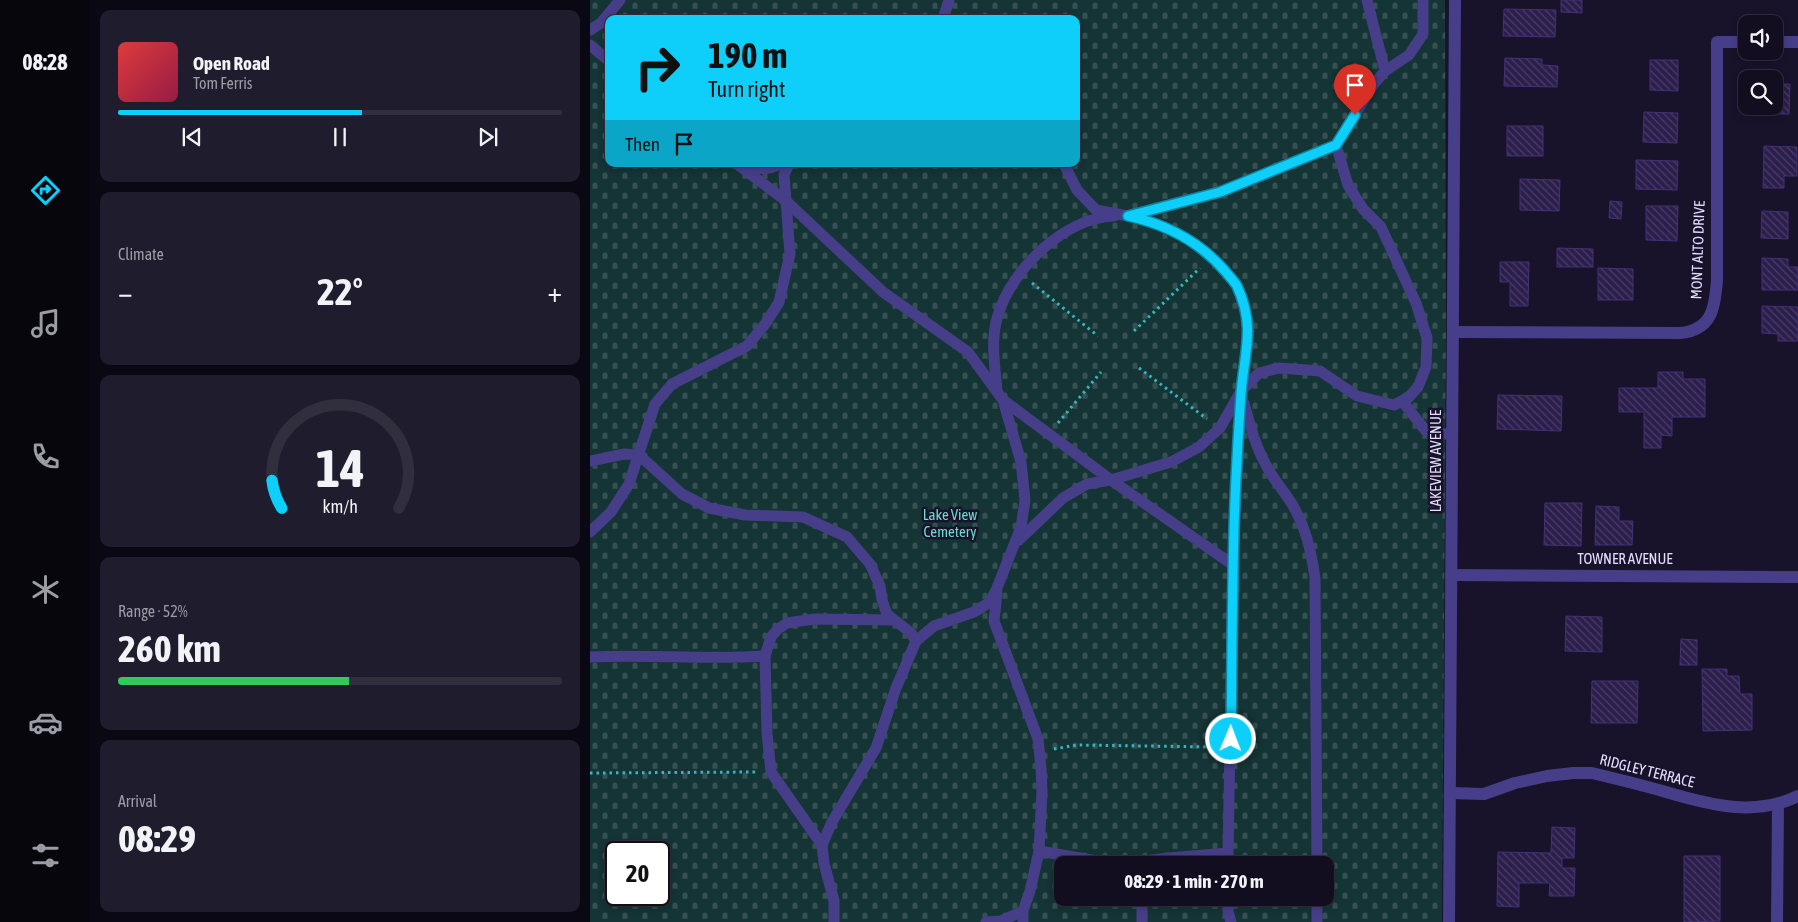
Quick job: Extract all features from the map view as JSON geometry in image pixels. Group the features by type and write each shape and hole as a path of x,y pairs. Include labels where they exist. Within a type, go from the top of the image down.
{"street":[{"name":"LAKEVIEW AVENUE","path":"1449,922 1455,0"},
{"name":"MONT ALTO DRIVE","path":"1453,332 1680,333 1698,330 1703,325 1711,312 1716,287 1718,42 1738,42"},
{"path":"1783,42 1798,42"},
{"name":"TOWNER AVENUE","path":"1451,575 1798,577"},
{"name":"RIDGLEY TERRACE","path":"1450,794 1484,794 1515,783 1547,776 1592,773 1719,806 1755,808 1778,804 1798,796"},
{"path":"1777,922 1778,804"}],"lane":[{"path":"607,15 620,0"},
{"path":"945,15 949,0"},
{"path":"1367,0 1385,71"},
{"path":"822,845 832,822 876,748 896,688 916,641 934,626 974,612 990,602 1016,543 1021,527 1025,500 1021,462 1000,396 994,352 998,315 1010,289 1025,266 1054,240 1070,229 1100,218 1128,216 1220,192 1336,145 1374,85 1385,71 1409,55 1423,34 1423,0"},
{"path":"590,30 605,17"},
{"path":"590,45 605,58"},
{"path":"1016,543 1063,498 1087,484 1111,480 1171,462 1199,446 1220,428 1241,391 1260,373 1279,368 1320,371 1357,396 1394,405 1408,398 1418,387 1426,367 1427,338 1416,303 1381,227 1363,209 1348,185 1336,145"},
{"path":"741,167 785,200 883,292 968,352 1000,396 1111,480 1233,565"},
{"path":"752,167 766,169 775,167"},
{"path":"590,532 611,512 629,484 655,404 672,384 747,346 766,323 779,302 790,254 784,175 787,167"},
{"path":"1066,167 1077,190 1096,210 1144,219 1188,239 1211,257 1236,284 1245,309 1248,331 1241,391 1233,565 1228,853 1193,856"},
{"path":"1241,391 1254,440 1267,467 1303,525 1311,548 1315,578 1317,856"},
{"path":"1402,401 1426,431 1452,435"},
{"path":"590,460 624,454 639,454 682,494 709,508 745,515 803,517 847,537 870,564 880,586 887,614 911,633 916,641"},
{"path":"986,922 1023,917 1039,852 1042,791 1038,739 994,621 997,588"},
{"path":"834,922 834,900 824,863 822,845 771,772 767,734 765,656 767,645 778,629 787,623 814,619 894,620"},
{"path":"590,657 625,655 765,656"},
{"path":"1039,852 1066,856"},
{"path":"1141,906 1142,922"},
{"path":"1228,906 1231,922"},
{"path":"1317,906 1317,922"}],"path":[{"path":"1134,331 1211,257"},
{"path":"1020,274 1098,336"},
{"path":"1139,368 1220,428"},
{"path":"1049,433 1101,372"},
{"path":"1040,755 1059,747 1077,745 1214,746 1230,757"},
{"path":"590,774 771,772"}],"green space":[{"name":"Lake View Cemetery","path":"590,0 1445,0 1446,334 1442,922 590,922"}],"building":[{"path":"1561,0 1582,0 1582,13 1561,12"},
{"path":"1504,9 1556,10 1555,37 1503,36"},
{"path":"1505,58 1542,59 1542,65 1558,66 1557,87 1504,86"},
{"path":"1650,60 1678,60 1678,91 1650,90"},
{"path":"1783,84 1790,84 1789,114 1783,114"},
{"path":"1644,112 1678,113 1677,143 1643,142"},
{"path":"1507,126 1543,126 1543,156 1507,156"},
{"path":"1764,146 1797,147 1797,176 1784,176 1784,188 1763,188"},
{"path":"1636,160 1678,161 1677,190 1636,189"},
{"path":"1520,179 1560,180 1559,211 1520,210"},
{"path":"1610,201 1622,202 1621,219 1609,218"},
{"path":"1646,206 1678,206 1677,241 1646,240"},
{"path":"1762,211 1788,212 1788,239 1761,238"},
{"path":"1557,248 1593,249 1593,267 1557,267"},
{"path":"1762,258 1788,259 1788,267 1798,267 1798,290 1762,290"},
{"path":"1500,262 1529,262 1528,306 1510,306 1510,282 1500,282"},
{"path":"1598,268 1633,269 1633,300 1598,300"},
{"path":"1762,306 1798,307 1798,341 1778,341 1778,334 1762,333"},
{"path":"1658,372 1683,372 1683,379 1705,379 1705,417 1672,417 1672,436 1661,435 1661,448 1644,448 1644,412 1619,412 1619,388 1658,388"},
{"path":"1498,395 1562,396 1561,431 1497,429"},
{"path":"1545,503 1582,503 1581,546 1544,545"},
{"path":"1596,506 1619,507 1619,521 1633,521 1632,545 1595,545"},
{"path":"1566,616 1602,617 1602,652 1565,651"},
{"path":"1681,639 1697,640 1697,665 1680,665"},
{"path":"1702,669 1727,669 1727,676 1739,676 1740,694 1752,694 1752,730 1703,731"},
{"path":"1592,681 1638,681 1637,723 1591,723"},
{"path":"1552,827 1575,828 1574,858 1562,858 1562,868 1575,868 1574,896 1549,896 1550,883 1519,883 1519,907 1497,906 1498,852 1551,853"},
{"path":"1684,856 1720,856 1720,921 1684,922"}],"route":[{"path":"1231,739 1234,530 1241,391 1248,331 1245,309 1236,284 1220,265 1206,253 1188,239 1167,228 1144,219 1128,216 1220,192 1336,145 1355,115"}]}
